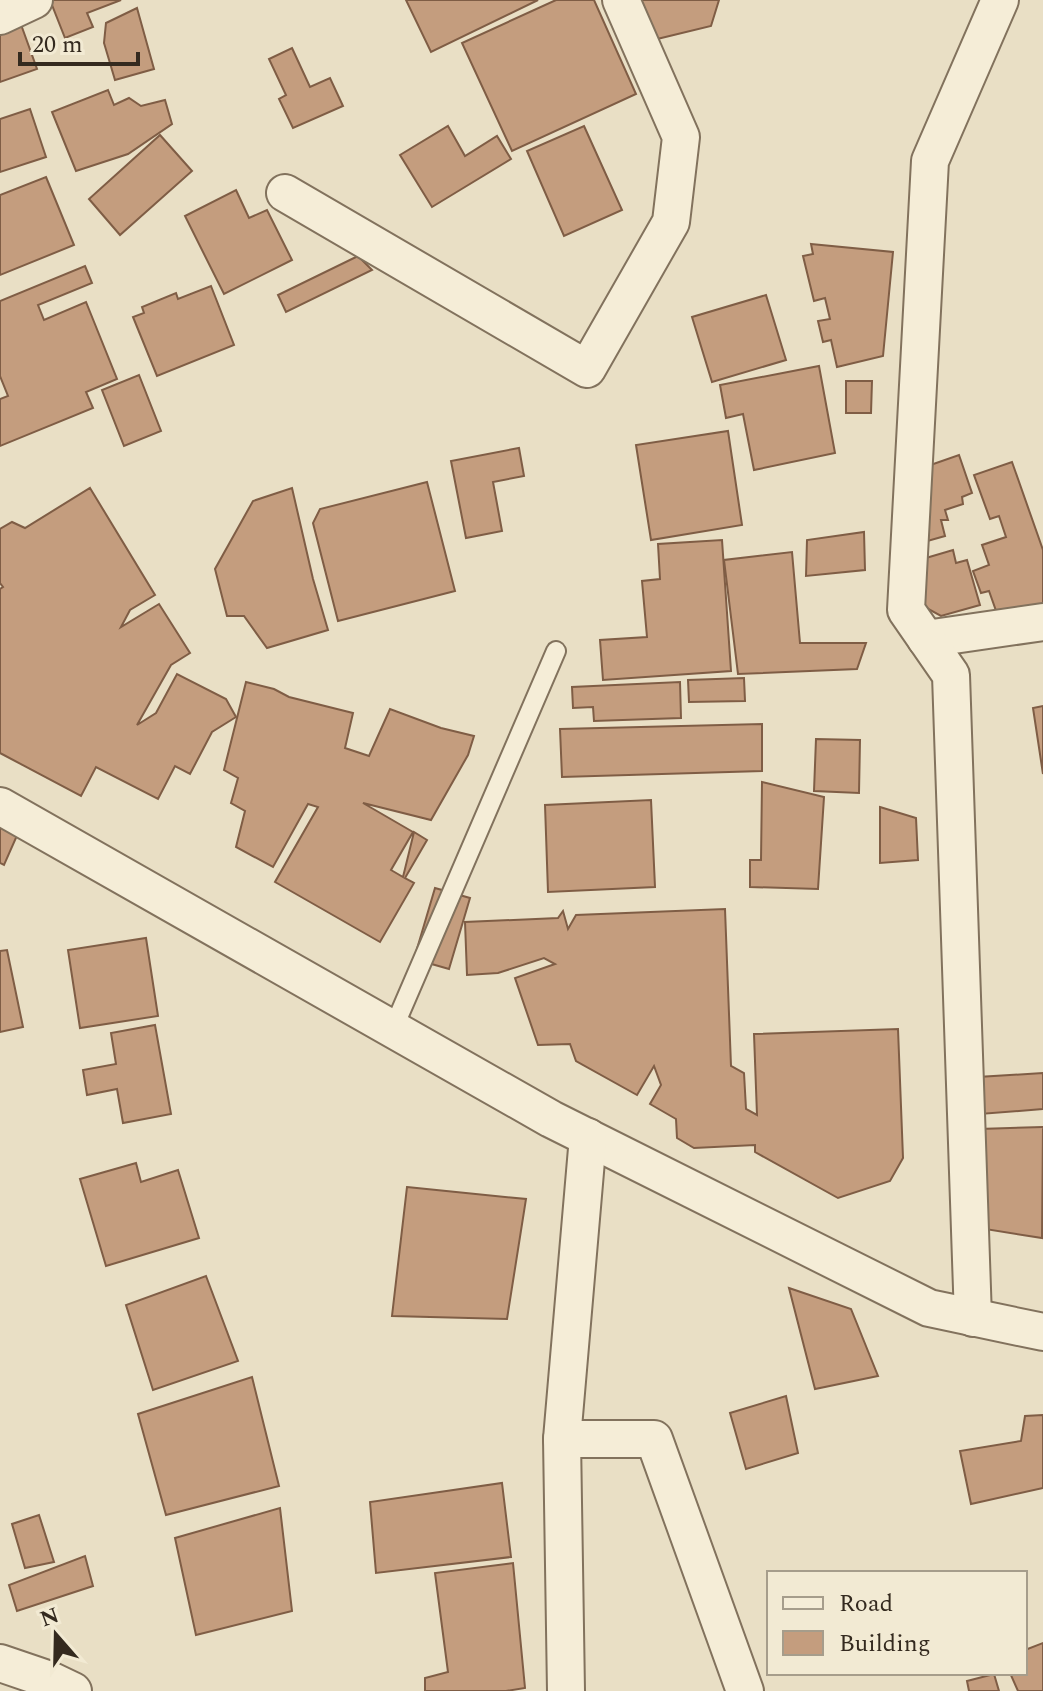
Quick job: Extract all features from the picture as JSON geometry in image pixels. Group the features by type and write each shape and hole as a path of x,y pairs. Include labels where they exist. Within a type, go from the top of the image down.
{"street":[{"path":"0,16 34,0"},
{"path":"285,193 587,369 671,222 681,137 621,0"},
{"path":"973,1318 951,675 906,610 930,161 1000,0"},
{"path":"926,639 1043,622"},
{"path":"0,806 551,1119 929,1308 1043,1332"},
{"path":"566,1691 562,1439 588,1137"},
{"path":"562,1439 654,1439 745,1691"},
{"path":"0,1663 73,1691"}],"lane":[{"path":"393,1029 556,651"}],"building":[{"path":"0,0 19,19 37,69 0,82"},
{"path":"50,0 121,0 87,13 93,27 65,38"},
{"path":"406,0 538,0 431,52"},
{"path":"556,0 594,0 636,94 512,151 462,43"},
{"path":"640,0 719,0 711,26 653,40"},
{"path":"137,8 154,69 115,80 104,43 106,23"},
{"path":"292,48 310,87 330,78 343,106 293,128 279,99 286,95 269,59"},
{"path":"108,90 114,105 129,98 141,106 165,100 172,124 128,154 76,171 52,112"},
{"path":"30,109 46,157 0,172 0,119"},
{"path":"448,126 465,156 497,136 511,159 432,207 400,155"},
{"path":"584,126 622,210 564,236 527,151"},
{"path":"160,135 192,171 120,235 89,199"},
{"path":"46,177 74,245 0,275 0,195"},
{"path":"236,190 249,218 267,210 292,260 224,294 185,216"},
{"path":"811,244 893,252 883,356 837,367 831,340 823,342 818,321 830,319 825,298 814,301 803,256 813,254"},
{"path":"358,256 372,270 286,312 278,295"},
{"path":"85,266 92,283 38,305 44,320 86,302 117,379 86,392 93,408 0,446 0,399 8,396 0,376 0,301"},
{"path":"211,286 234,345 157,376 133,317 144,313 142,307 176,293 178,299"},
{"path":"766,295 786,360 712,382 692,317"},
{"path":"819,366 835,453 754,470 743,414 726,418 720,385"},
{"path":"139,375 161,431 124,446 102,390"},
{"path":"846,381 872,381 871,413 846,413"},
{"path":"728,431 742,525 651,540 636,445"},
{"path":"519,448 524,476 493,482 502,531 466,538 451,461"},
{"path":"959,455 972,493 962,497 963,504 945,510 948,520 941,520 945,536 917,544 919,469"},
{"path":"1012,462 1043,550 1043,607 1000,622 989,591 981,593 973,571 989,565 982,545 1006,537 999,516 990,519 974,475"},
{"path":"427,482 455,591 338,621 313,523 320,509"},
{"path":"90,488 155,595 130,610 121,627 159,604 190,653 171,665 137,725 156,713 177,674 226,699 236,717 212,732 190,774 175,766 158,799 96,767 81,796 0,753 0,589 3,587 0,583 0,529 12,522 25,528"},
{"path":"292,488 328,630 267,648 244,616 227,616 215,569 253,501"},
{"path":"864,532 865,570 806,576 807,540"},
{"path":"722,540 731,671 603,680 600,640 647,637 642,581 660,579 658,544"},
{"path":"953,550 956,563 967,560 980,605 941,616 921,605 909,563"},
{"path":"792,552 800,643 866,643 857,669 738,674 724,560"},
{"path":"744,678 745,701 689,702 688,680"},
{"path":"246,682 274,689 289,697 353,713 345,748 369,756 390,709 441,728 474,736 468,755 431,820 363,803 413,832 391,870 403,877 414,832 427,840 405,878 414,883 380,942 275,882 318,807 308,804 273,867 236,847 245,811 231,803 238,778 224,770"},
{"path":"680,682 681,718 594,721 593,707 573,708 572,687"},
{"path":"1043,706 1043,774 1033,708"},
{"path":"762,724 762,771 562,777 560,729"},
{"path":"816,739 860,740 859,793 814,791"},
{"path":"762,782 824,797 818,889 750,887 750,860 761,860"},
{"path":"651,800 655,887 548,892 545,805"},
{"path":"880,807 916,818 918,860 880,863"},
{"path":"0,822 19,831 4,865 0,863"},
{"path":"435,888 470,898 449,969 414,959"},
{"path":"725,909 731,1066 744,1073 746,1109 757,1115 754,1034 898,1029 903,1158 890,1181 838,1198 755,1152 755,1145 694,1148 677,1138 676,1119 650,1104 661,1085 654,1066 637,1095 576,1061 570,1044 538,1045 515,978 555,964 544,958 498,973 467,975 465,922 558,918 563,911 568,929 576,915"},
{"path":"146,938 158,1016 80,1028 68,950"},
{"path":"7,950 23,1027 0,1032 0,951"},
{"path":"155,1025 171,1114 123,1123 117,1089 87,1095 83,1070 116,1064 111,1033"},
{"path":"1043,1073 1043,1109 980,1114 978,1077"},
{"path":"1043,1127 1042,1238 985,1229 979,1129"},
{"path":"136,1163 141,1182 178,1170 199,1238 106,1266 80,1179"},
{"path":"407,1187 526,1199 507,1319 392,1316"},
{"path":"206,1276 238,1361 153,1390 126,1305"},
{"path":"789,1288 851,1309 878,1376 815,1389"},
{"path":"252,1377 279,1486 166,1515 138,1414"},
{"path":"786,1396 798,1453 746,1469 730,1413"},
{"path":"1043,1415 1043,1488 971,1504 960,1451 1021,1441 1025,1416"},
{"path":"502,1483 511,1557 376,1573 370,1502"},
{"path":"280,1508 292,1611 196,1635 175,1538"},
{"path":"39,1515 54,1562 25,1568 12,1524"},
{"path":"85,1556 93,1586 17,1611 9,1585"},
{"path":"513,1563 525,1688 506,1691 425,1691 425,1678 448,1672 435,1573"},
{"path":"1043,1643 1043,1691 1018,1691 1011,1675 1027,1675 1027,1649"},
{"path":"994,1675 999,1691 969,1691 967,1681"}]}
